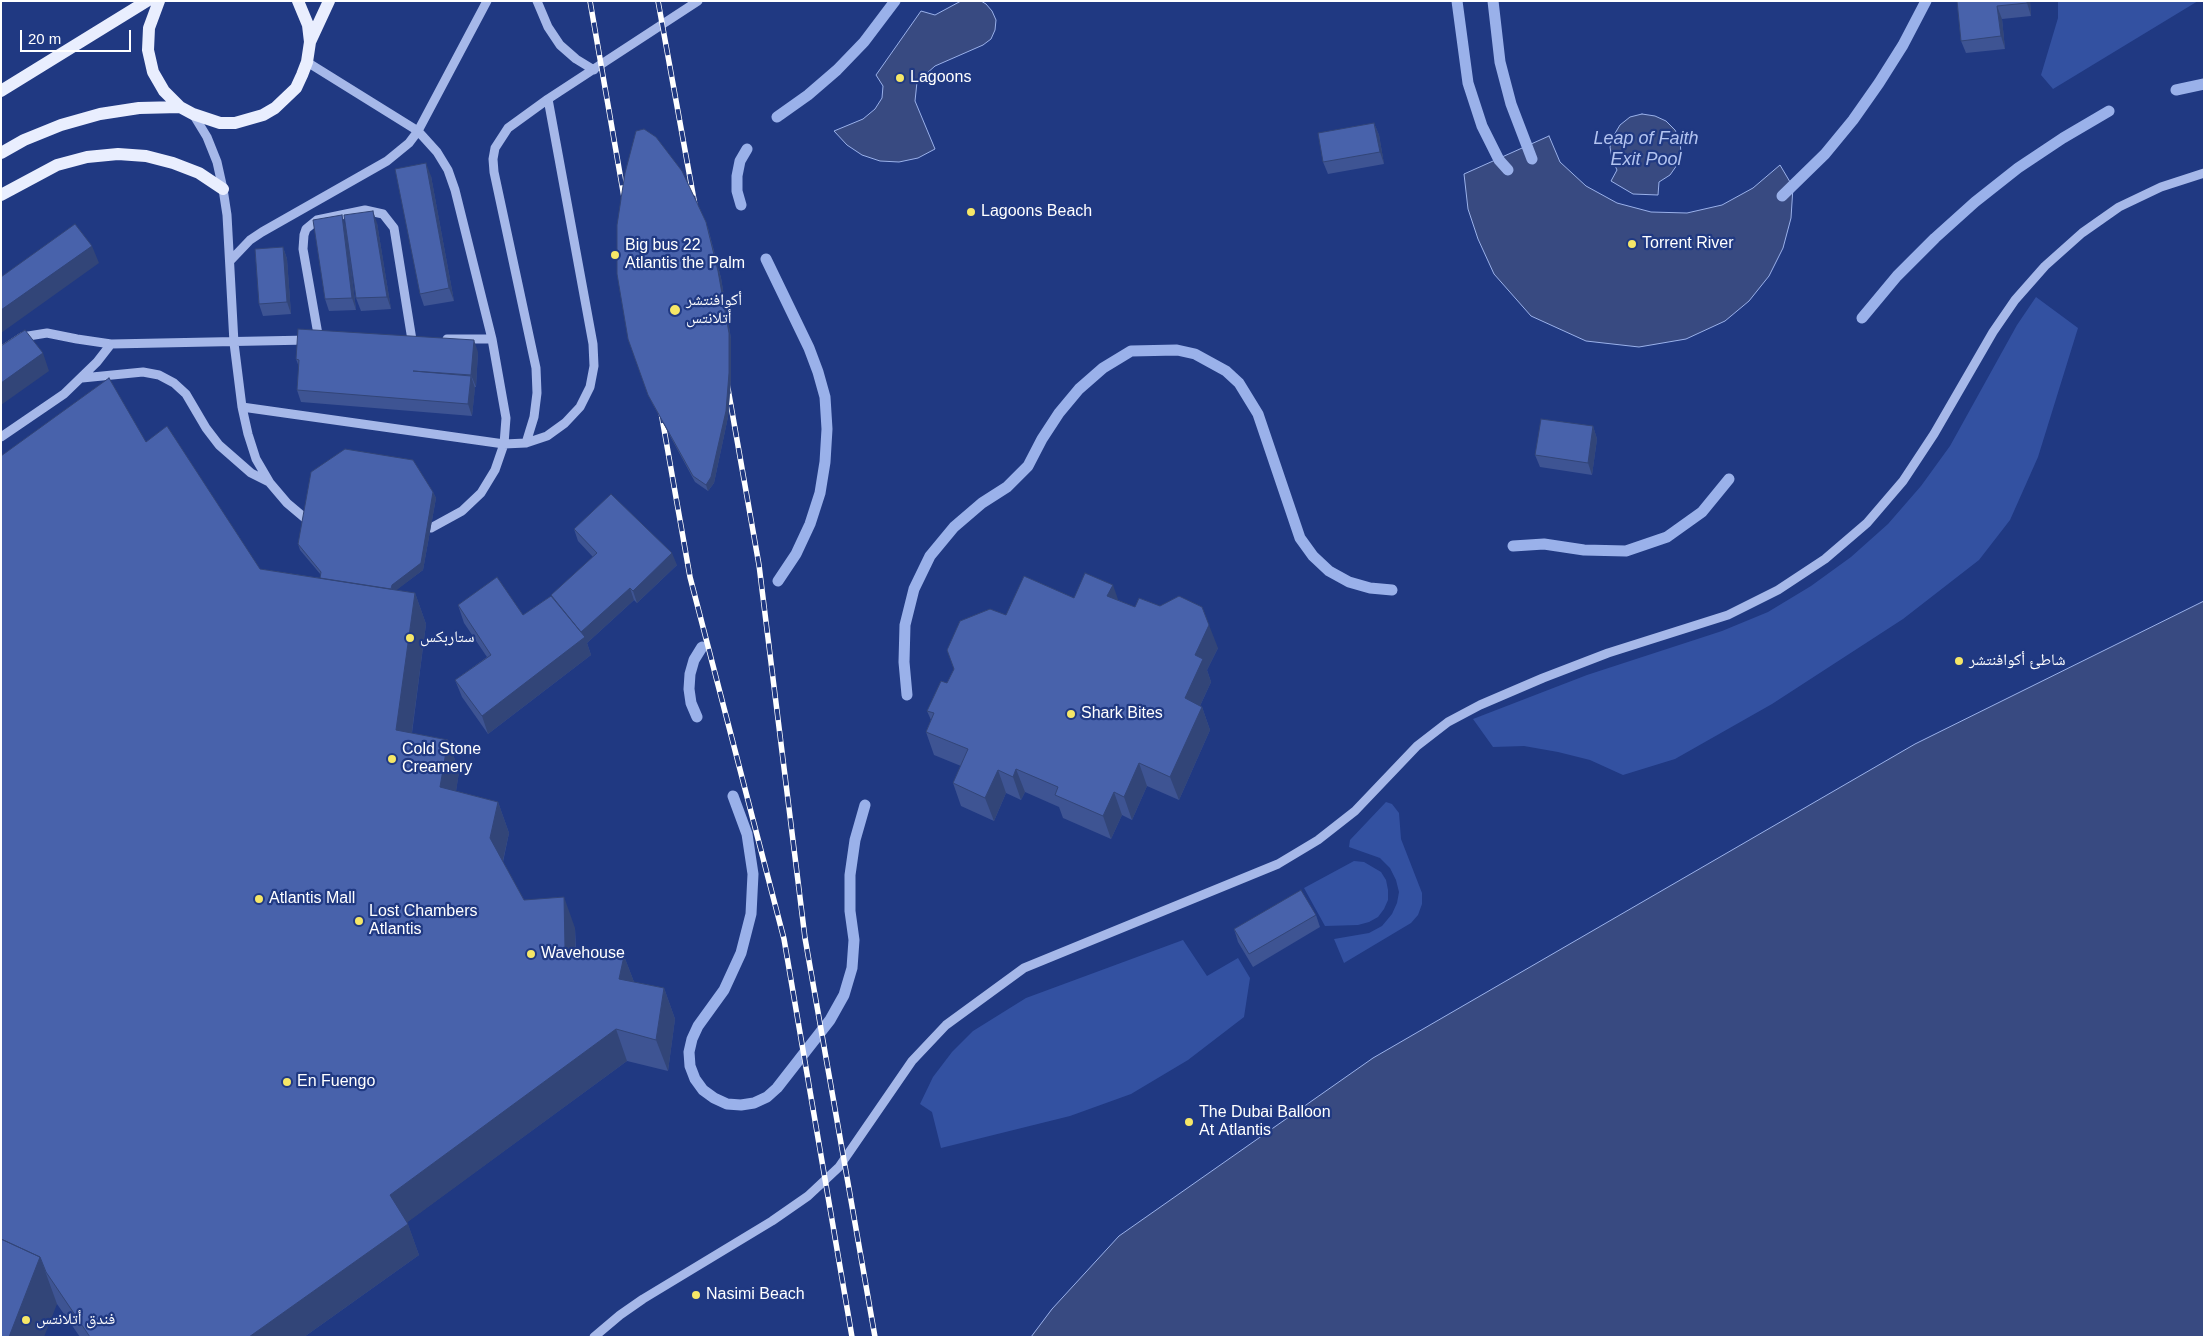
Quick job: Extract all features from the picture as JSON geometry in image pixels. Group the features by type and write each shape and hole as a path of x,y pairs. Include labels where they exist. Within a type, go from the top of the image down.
{"main road":[{"path":"1,91 147,1"},
{"path":"159,1 149,28 148,50 157,78 164,91 180,106 192,114 220,123 235,123 263,116 286,99 296,88 307,62 310,42 308,25 298,1"},
{"path":"310,42 330,1"},
{"path":"1,154 24,140 61,125 100,114 139,108 180,106"},
{"path":"1,195 58,165 87,157 118,154 146,156 173,163 199,173 224,189"}],"street":[{"path":"230,261 250,240 262,232 399,152 418,131 487,1"},
{"path":"537,1 548,27 560,45 576,59 594,70"},
{"path":"526,443 534,418 537,393 536,368 494,172 493,159 500,137 508,128 548,99 698,1"},
{"path":"307,62 418,131 438,152 448,170 492,339 506,418 504,444 495,470 481,493 462,511 430,528"},
{"path":"242,407 504,444 526,443 547,436 565,423 580,407 590,387 594,366 593,344 548,99"},
{"path":"192,114 207,137 217,162 224,189 234,343 242,407 256,459 270,483 287,503 306,519"},
{"path":"594,1337 643,1299 772,1221 808,1196 839,1167 912,1060 946,1024 1024,968 1278,864 1318,840 1355,811 1417,746 1448,722 1480,705 1608,653 1728,615 1778,590 1825,560 1867,523 1903,481 1934,434 1993,332 2015,300 2045,266 2082,233 2119,207 2161,187 2204,173"},
{"path":"1,351 22,337 47,333 112,344 324,340 303,249 304,235 311,224 317,220 365,210 383,214 394,228 411,340"},
{"path":"438,339 492,339"},
{"path":"1,437 64,394 82,378 112,344"},
{"path":"82,378 142,372 159,376 174,383 186,394 218,445 245,468 270,483"}],"shaded area":[{"path":"2058,1 2198,1 2053,89 2041,75 2058,18"},
{"path":"2036,297 2078,328 2038,457 2010,520 1979,560 1903,619 1772,704 1675,759 1623,775 1590,760 1558,752 1524,746 1493,747 1473,719 1587,675 1722,631 1768,612 1811,586 1851,557 1888,524 1921,486 1950,446 2017,325"},
{"path":"1386,802 1392,804 1399,813 1401,839 1422,893 1422,904 1418,915 1411,923 1344,963 1334,939 1369,933 1382,926 1392,914 1397,903 1399,892 1390,868 1380,858 1349,847 1350,840"},
{"path":"1354,861 1364,862 1381,872 1386,880 1388,900 1384,909 1378,917 1369,922 1358,925 1325,926 1304,888"},
{"path":"1183,940 1207,976 1238,958 1250,978 1244,1017 1188,1060 1131,1094 1070,1116 941,1148 932,1112 920,1104 933,1077 952,1052 973,1031 1026,998"}],"water":[{"name":"Lagoons","path":"961,1 981,1 986,4 996,20 995,30 991,39 983,45 935,66 917,82 915,101 935,149 918,158 899,162 880,161 862,155 847,145 834,131 863,119 875,109 882,98 883,86 876,75 921,11 935,15"},
{"name":"Leap of Faith Exit Pool","path":"1642,114 1655,116 1666,121 1675,130 1680,141 1681,154 1677,165 1670,175 1659,182 1658,195 1633,194 1611,181 1617,170 1612,159 1610,147 1614,135 1620,125 1630,117"},
{"name":"Torrent River","path":"1549,136 1560,162 1586,186 1617,203 1651,212 1687,213 1722,205 1753,188 1780,165 1793,187 1791,218 1783,248 1769,276 1749,301 1725,321 1686,339 1639,347 1586,341 1531,316 1494,274 1478,239 1468,209 1464,174"},
{"path":"2204,601 2204,1337 1031,1337 1052,1309 1119,1236 1373,1058 1915,744"}],"building":[{"path":"1957,1 2027,1 2027,3 1997,6 2001,36 1961,41"},
{"path":"1374,123 1380,152 1323,162 1318,133"},
{"name":"أكوافنتشر أتلانتس","path":"644,129 656,137 682,171 706,222 718,271 729,333 729,373 726,411 711,477 706,485 693,476 648,395 628,339 617,274 617,225 625,173 636,131"},
{"path":"426,163 449,288 420,294 395,169"},
{"path":"373,211 387,297 356,298 344,215"},
{"path":"342,215 352,298 325,299 313,220"},
{"path":"75,224 92,246 1,310 1,277"},
{"path":"283,247 287,302 259,304 255,249"},
{"path":"298,329 474,340 471,375 413,371 471,376 468,404 297,390 299,360 296,359"},
{"path":"25,330 43,353 1,383 1,346"},
{"name":"Atlantis Mall","path":"109,378 146,442 167,426 260,569 415,593 396,730 448,740 440,787 498,802 490,838 524,900 564,897 565,948 624,956 619,979 664,988 656,1040 616,1029 390,1195 408,1224 249,1337 90,1337 46,1272 40,1257 1,1239 1,456"},
{"path":"1541,419 1593,426 1588,463 1535,455"},
{"path":"345,449 413,460 433,492 421,563 392,585 391,589 320,578 321,572 298,544 311,472"},
{"path":"611,494 672,553 633,591 630,588 581,632 551,595 597,553 574,529"},
{"name":"Shark Bites","path":"1085,573 1113,585 1107,596 1135,607 1139,598 1160,606 1179,596 1202,607 1209,625 1195,655 1203,659 1185,698 1202,707 1170,777 1139,763 1124,797 1114,792 1103,816 1055,795 1058,787 1016,769 1013,777 998,770 985,798 953,783 968,749 926,732 934,713 927,711 941,681 947,683 954,669 947,650 960,621 990,609 1006,615 1024,576 1074,598"},
{"path":"497,577 523,615 551,596 585,637 482,716 455,680 491,655 458,605"},
{"path":"1301,890 1316,915 1249,954 1234,929"},
{"path":"1,1239 40,1257 9,1337 1,1337"}],"waterway":[{"path":"777,117 808,95 837,70 864,42 895,1"},
{"path":"1457,1 1468,83 1482,126 1499,160 1508,170"},
{"path":"1493,1 1500,62 1511,104 1532,159"},
{"path":"1782,196 1825,154 1853,120 1903,45 1926,1"},
{"path":"2176,90 2204,84"},
{"path":"1862,318 1897,276 1975,202 2018,168 2063,138 2109,111"},
{"path":"741,205 737,191 737,176 740,161 747,149"},
{"path":"766,259 809,348 818,372 825,397 827,429 825,462 820,493 810,524 796,554 778,581"},
{"path":"907,695 904,662 905,625 914,589 930,556 954,527 982,503 1007,487 1028,466 1042,439 1059,413 1079,389 1103,368 1131,351 1177,350 1195,354 1226,371 1239,383 1258,414 1300,538 1313,556 1329,571 1349,582 1370,588 1392,590"},
{"path":"1513,546 1544,544 1584,550 1626,551 1667,537 1702,512 1729,479"},
{"path":"697,717 691,703 689,689 690,674 694,660 702,647"},
{"path":"733,796 747,834 753,874 751,914 741,953 724,990 698,1026 689,1052 690,1066 695,1079 703,1090 727,1104 741,1105 754,1103 767,1097 777,1088 830,1020 844,995 852,968 854,940 850,911 850,875 855,840 865,805"}],"railway":[{"path":"590,1 625,203"},
{"path":"658,1 696,211"},
{"path":"727,383 759,565 805,938 875,1337"},
{"path":"661,412 690,577 784,939 852,1337"}],"place":[{"name":"Lagoons","path":"900,78"},
{"name":"Lagoons Beach","path":"971,212"},
{"name":"Torrent River","path":"1632,244"},
{"name":"Big bus 22 Atlantis the Palm","path":"615,255"},
{"name":"أكوافنتشر أتلانتس","path":"675,310"},
{"name":"ستاربكس","path":"410,638"},
{"name":"شاطئ أكوافنتشر","path":"1959,661"},
{"name":"Shark Bites","path":"1071,714"},
{"name":"Cold Stone Creamery","path":"392,759"},
{"name":"Atlantis Mall","path":"259,899"},
{"name":"Lost Chambers Atlantis","path":"359,921"},
{"name":"Wavehouse","path":"531,954"},
{"name":"En Fuengo","path":"287,1082"},
{"name":"The Dubai Balloon At Atlantis","path":"1189,1122"},
{"name":"Nasimi Beach","path":"696,1295"},
{"name":"فندق أتلانتس","path":"26,1320"}]}
